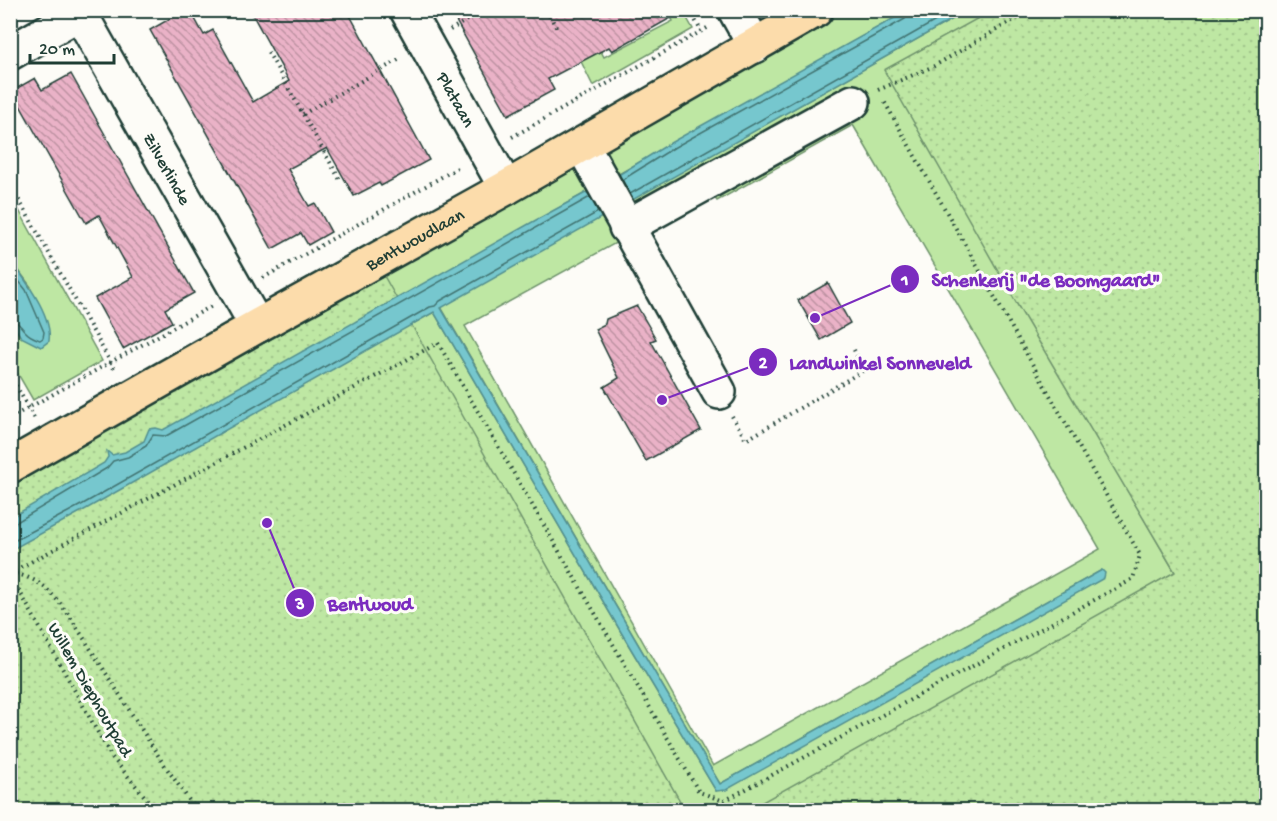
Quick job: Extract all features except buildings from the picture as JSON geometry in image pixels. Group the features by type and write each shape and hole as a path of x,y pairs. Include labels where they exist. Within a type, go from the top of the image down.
{"main road":[{"name":"Bentwoudlaan","path":"10,466 506,188 816,10"}],"street":[{"path":"10,53 64,22 71,10"},
{"name":"Zilverlinde","path":"78,10 257,326"},
{"name":"Plataan","path":"407,10 506,188"},
{"path":"735,11 754,46"},
{"path":"623,223 868,101"},
{"path":"582,145 623,223 719,392"}],"path":[{"path":"303,114 484,10"},
{"path":"547,10 558,31"},
{"path":"690,10 701,32"},
{"path":"10,573 438,343 699,792 724,801 1133,579 1140,555 868,101 1031,10"},
{"path":"10,418 735,11"},
{"path":"268,52 340,180"},
{"path":"10,184 111,362 129,399"},
{"path":"719,392 746,440 864,370 853,348"},
{"path":"10,375 49,445"},
{"path":"10,573 26,575 39,584 54,596 69,615 160,760 196,810"},
{"name":"Willem Diephoutpad","path":"10,573 111,756 156,810"}],"green space":[{"path":"683,11 693,29 593,86 569,37 595,40 604,57 673,21 669,13"},
{"path":"841,11 907,11 11,518 10,480"},
{"path":"967,11 1266,11 1089,425 1175,572 766,810 11,810 10,550 434,312 716,791 1102,570 720,784 441,307","holes":["853,125 1100,549 713,766 465,326 710,191 717,201"]},
{"path":"991,11 1266,11 1266,810 748,810 1175,572 1022,313 884,70"},
{"path":"10,194 102,361 33,400 11,362 11,322 21,337 31,287 11,260"},
{"path":"384,276 685,810 11,810 10,484"}],"water":[{"path":"907,11 967,11 441,308 720,784 1102,570 1105,573 1104,578 726,790 716,791 434,312 11,550 10,518 104,463 108,457 107,451 112,455 125,452 144,441 149,429 163,430"},
{"path":"11,260 37,299 47,321 49,341 41,347 21,337 11,322"}],"place":[{"name":"Schenkerij \"de Boomgaard\"","path":"815,318"},
{"name":"Landwinkel Sonneveld","path":"662,400"},
{"name":"Bentwoud","path":"267,523"}]}
